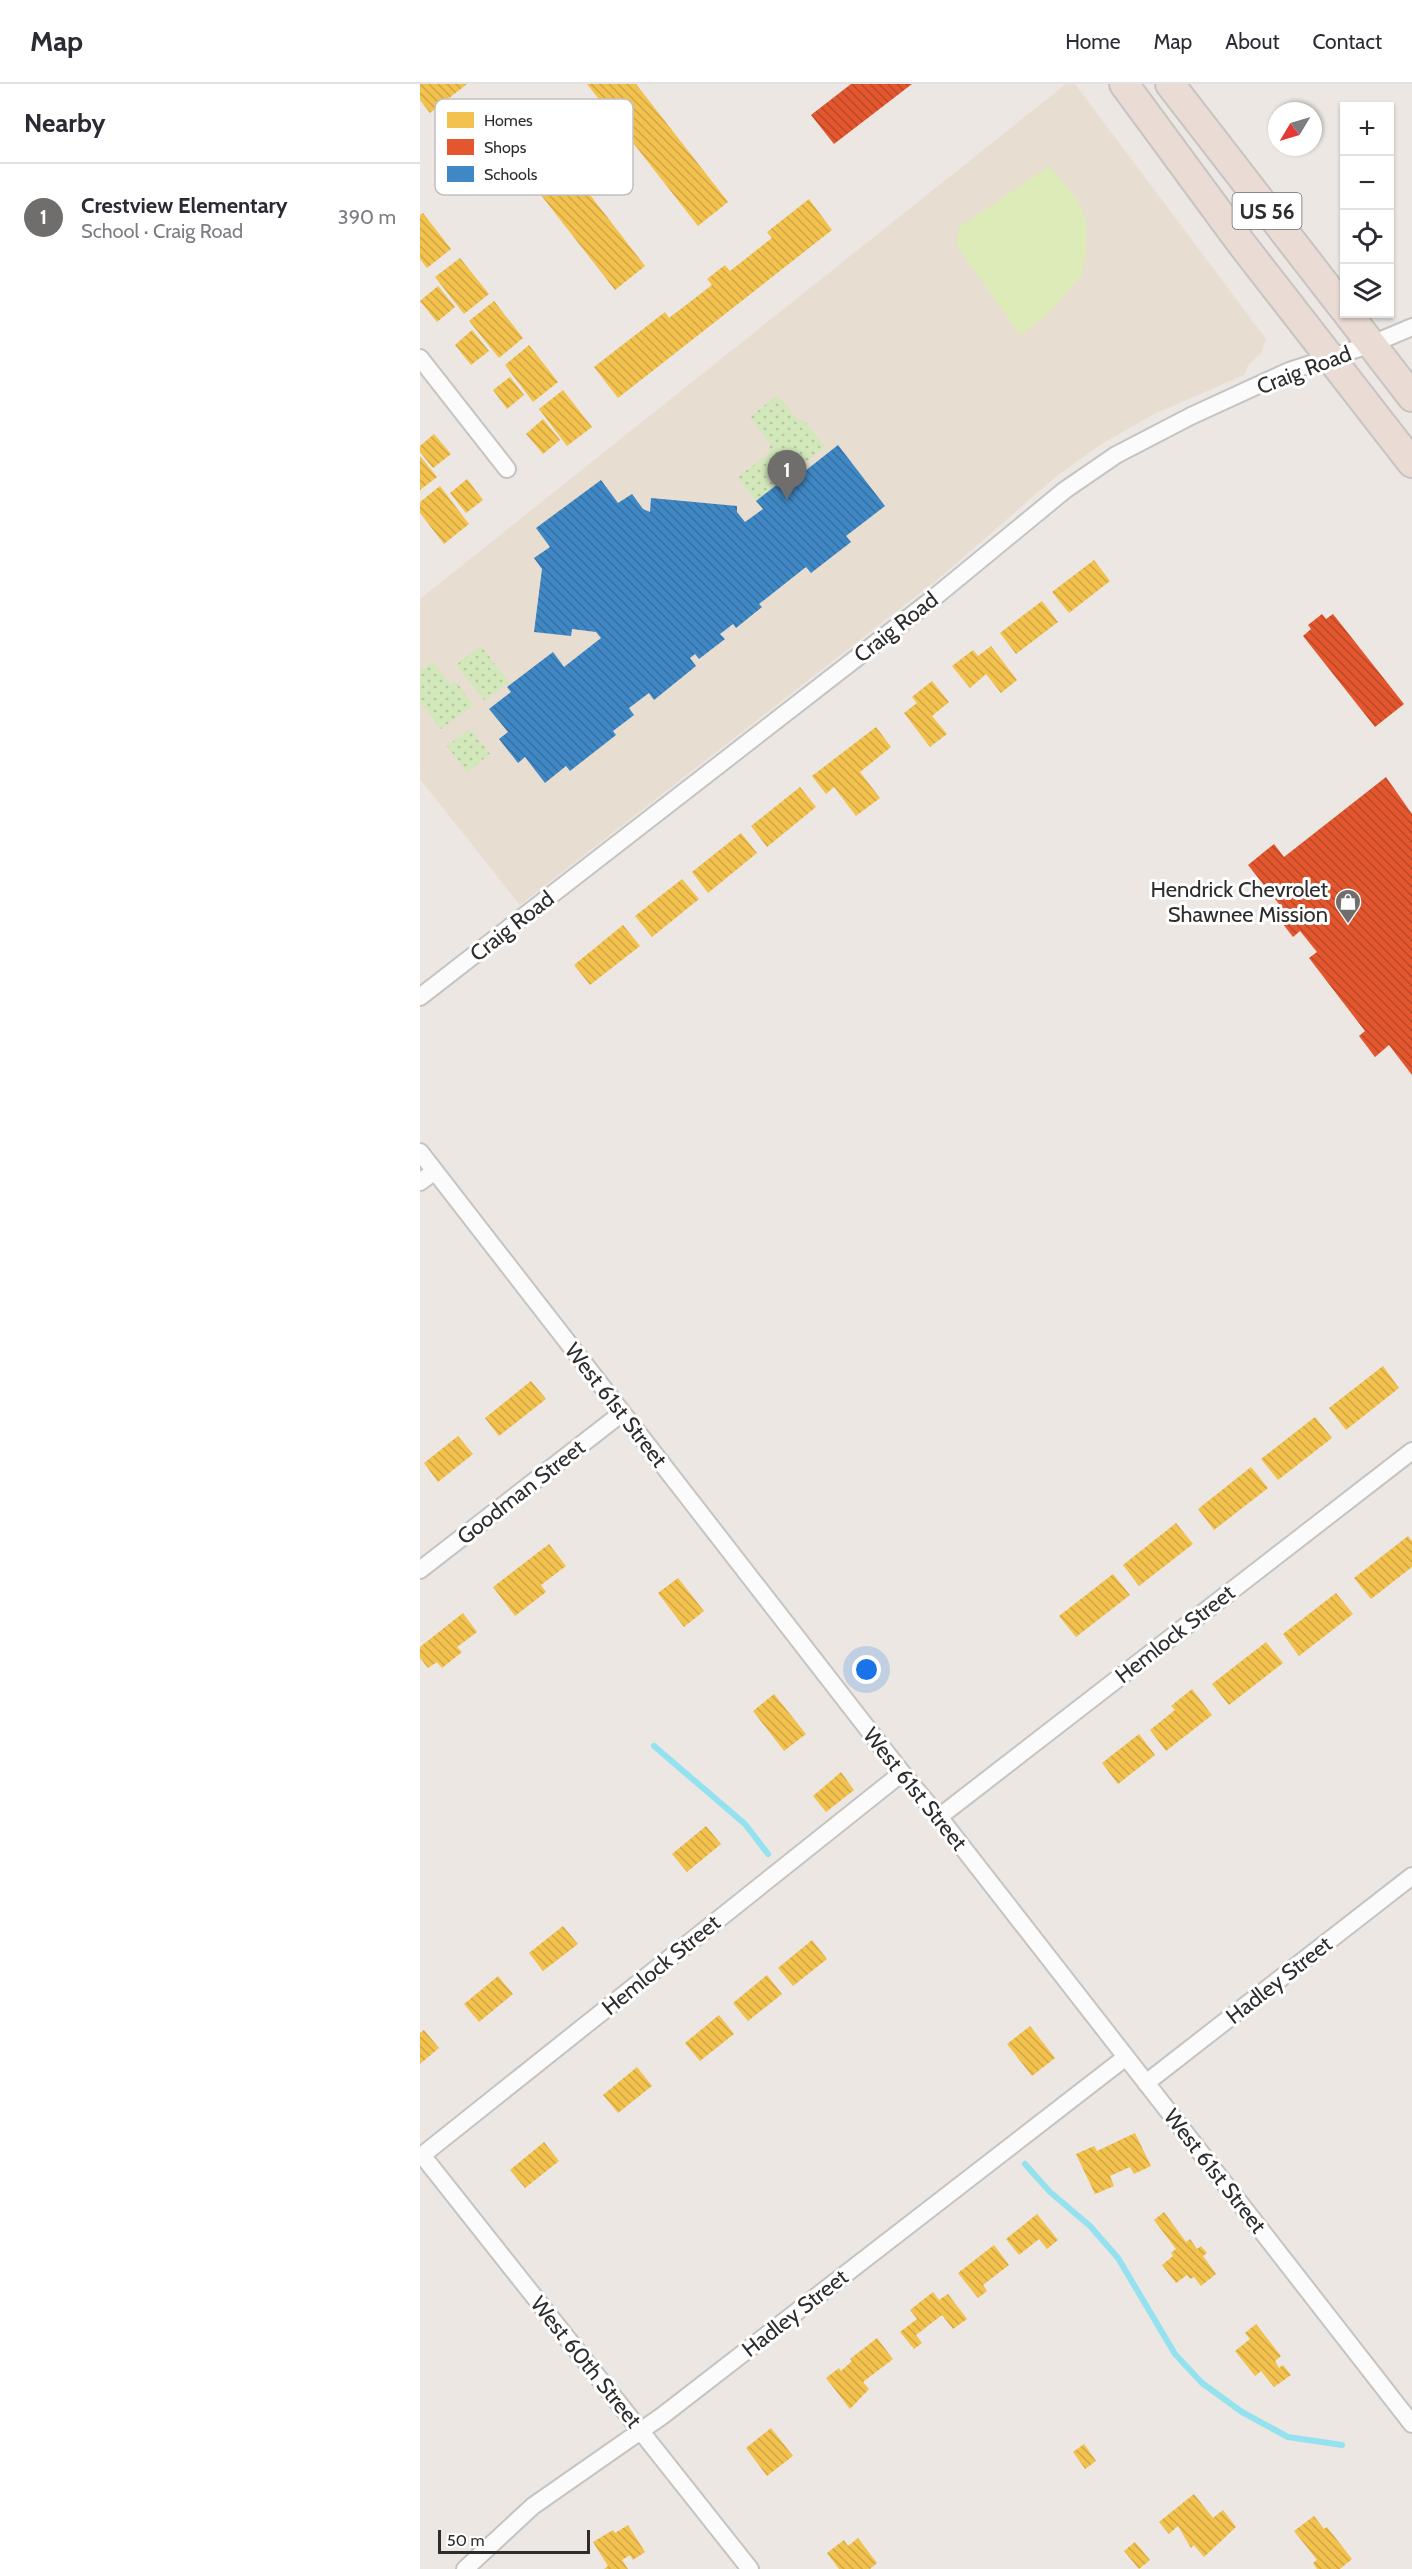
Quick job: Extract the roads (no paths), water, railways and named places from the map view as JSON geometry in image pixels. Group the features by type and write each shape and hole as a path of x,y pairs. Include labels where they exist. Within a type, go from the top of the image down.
{"highway":[{"name":"US 56","path":"1124,84 1412,462"},
{"name":"US 56","path":"1170,84 1340,304"},
{"path":"1351,318 1412,397"}],"street":[{"name":"Craig Road","path":"420,997 930,601 1065,490 1116,455 1191,416 1289,371 1372,344 1412,327"},
{"path":"420,358 507,469"},
{"name":"West 61st Street","path":"420,1152 902,1773 939,1817 1412,2424"},
{"path":"420,1182 435,1171"},
{"name":"Goodman Street","path":"420,1570 622,1413"},
{"name":"Hemlock Street","path":"939,1817 1412,1451"},
{"name":"Hemlock Street","path":"421,2156 902,1773"},
{"name":"Hadley Street","path":"1146,2083 1412,1876"},
{"name":"Hadley Street","path":"465,2569 533,2506 641,2430 1126,2057"},
{"name":"West 60th Street","path":"421,2156 750,2569"}],"waterway":[{"path":"654,1746 745,1824 768,1854"},
{"path":"1025,2164 1050,2192 1090,2226 1118,2258 1175,2354 1202,2383 1242,2412 1288,2437 1342,2445"}],"place":[{"name":"Crestview Elementary","path":"787,500"},
{"name":"Hendrick Chevrolet Shawnee Mission","path":"1348,925"}]}
